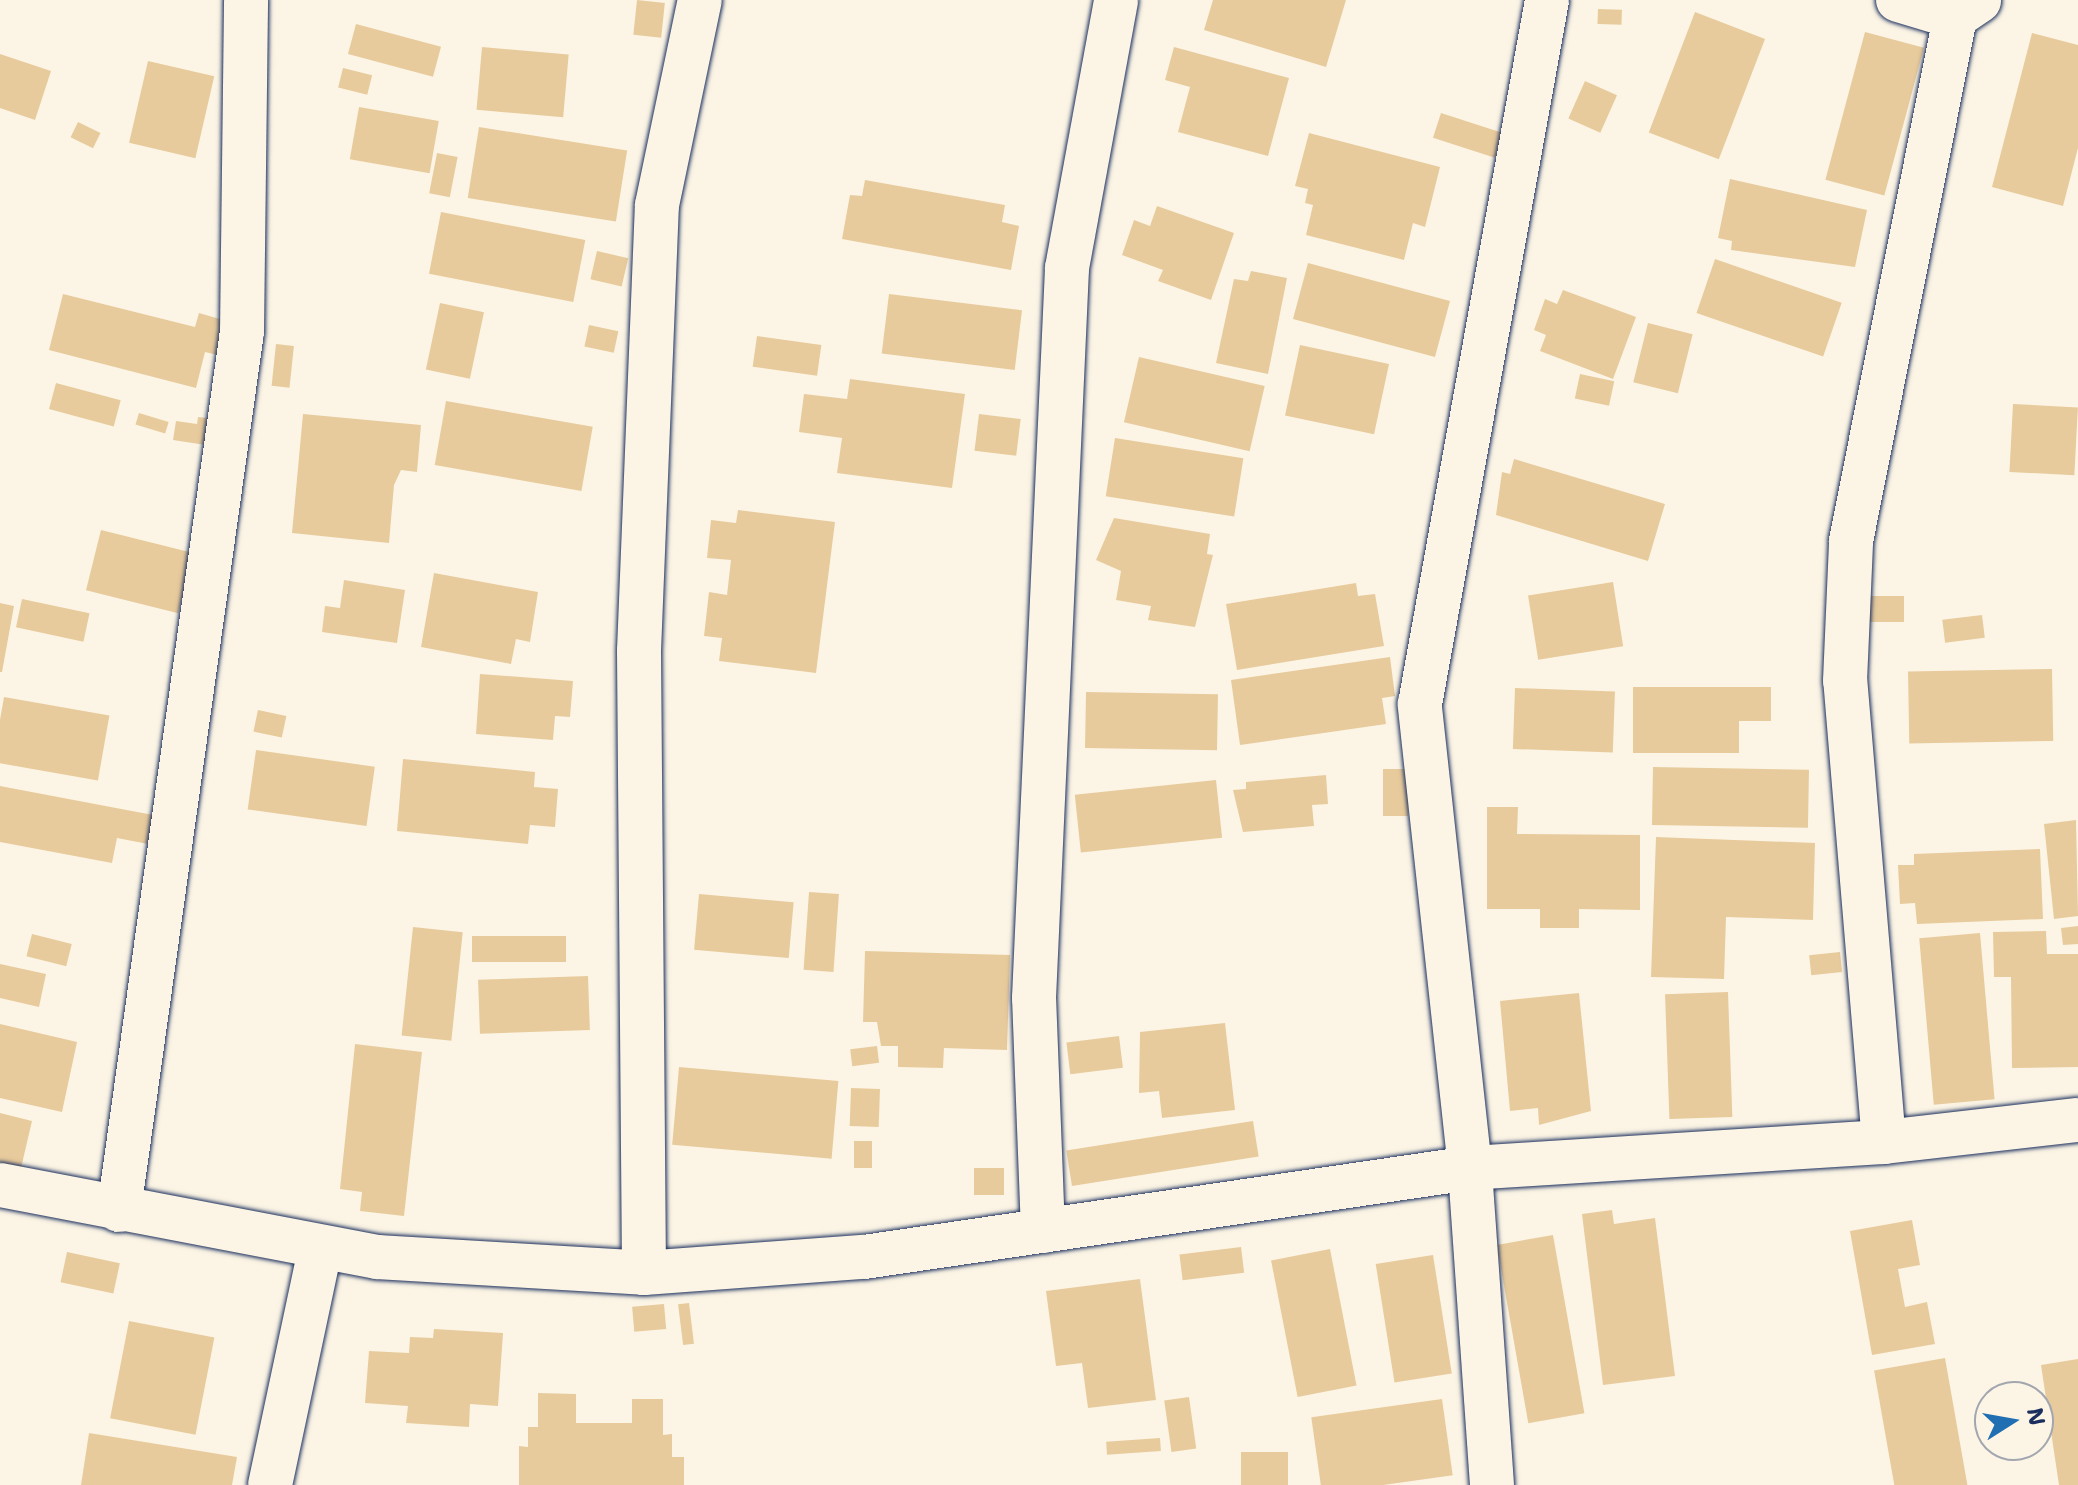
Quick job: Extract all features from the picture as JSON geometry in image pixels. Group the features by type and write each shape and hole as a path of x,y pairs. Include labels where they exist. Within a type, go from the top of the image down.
{"street":[{"path":"119,1210 242,332 246,0"},
{"path":"644,1273 639,651 656,221 700,0"},
{"path":"1043,1231 1034,998 1067,268 1116,0"},
{"path":"1492,1485 1470,1168 1420,704 1547,0"},
{"path":"1884,1142 1845,681 1851,541 1968,8 1898,0"},
{"path":"0,1185 320,1249 644,1273 864,1257 1470,1168 1884,1142 2078,1120"},
{"path":"270,1485 320,1249"}],"building":[{"path":"637,0 665,3 661,38 633,35"},
{"path":"1213,0 1346,0 1326,67 1204,30"},
{"path":"1598,9 1622,10 1621,25 1597,24"},
{"path":"1695,12 1765,39 1719,159 1649,132"},
{"path":"356,24 441,47 433,77 348,54"},
{"path":"1865,32 1924,48 1884,196 1825,180"},
{"path":"2032,33 2078,45 2078,148 2063,206 1992,187"},
{"path":"482,47 569,55 563,117 477,110"},
{"path":"1174,47 1289,78 1268,156 1178,132 1190,87 1165,80"},
{"path":"0,54 51,71 35,120 0,108"},
{"path":"148,61 214,76 195,158 129,143"},
{"path":"343,68 372,75 367,95 338,87"},
{"path":"1585,81 1617,95 1600,133 1568,118"},
{"path":"359,107 439,121 430,173 350,159"},
{"path":"1441,113 1503,133 1495,158 1433,138"},
{"path":"78,122 100,133 93,148 71,137"},
{"path":"479,127 627,150 616,222 468,198"},
{"path":"1309,133 1440,167 1425,227 1413,223 1404,260 1306,235 1313,205 1305,203 1308,189 1295,186"},
{"path":"437,153 458,157 450,197 429,193"},
{"path":"1730,179 1867,210 1855,267 1731,250 1732,241 1718,238"},
{"path":"865,180 1005,205 1002,222 1019,226 1011,270 842,239 850,195 862,196"},
{"path":"1157,206 1234,233 1211,300 1158,281 1163,270 1122,255 1134,220 1150,226"},
{"path":"441,212 585,240 573,302 429,274"},
{"path":"597,251 628,258 622,286 590,279"},
{"path":"1715,259 1842,303 1823,357 1696,313"},
{"path":"1308,263 1450,301 1435,357 1293,319"},
{"path":"1251,271 1287,278 1268,374 1216,363 1234,279 1248,281"},
{"path":"1563,290 1636,317 1613,379 1540,351 1546,335 1534,330 1545,299 1557,304"},
{"path":"63,294 195,327 199,313 230,322 222,356 205,352 196,388 49,350"},
{"path":"889,294 1022,310 1015,370 882,354"},
{"path":"440,303 484,312 470,379 426,370"},
{"path":"1648,323 1693,334 1678,393 1633,382"},
{"path":"589,325 618,331 614,353 584,347"},
{"path":"757,336 821,345 817,376 753,367"},
{"path":"276,344 294,346 290,388 272,386"},
{"path":"1300,345 1389,364 1374,434 1285,415"},
{"path":"1139,357 1265,386 1250,451 1124,422"},
{"path":"1580,374 1614,381 1609,406 1575,398"},
{"path":"850,379 965,394 952,488 837,473 842,438 799,432 804,394 847,399"},
{"path":"56,383 121,400 114,426 49,409"},
{"path":"446,401 593,427 581,491 435,465"},
{"path":"2013,404 2078,407 2074,475 2009,472"},
{"path":"139,413 169,422 165,434 135,424"},
{"path":"303,414 421,425 417,472 401,470 394,485 389,543 292,533"},
{"path":"979,414 1021,419 1016,456 974,451"},
{"path":"198,417 216,419 212,446 173,440 176,421 197,424"},
{"path":"1115,438 1243,458 1234,517 1106,496"},
{"path":"1514,459 1665,504 1648,561 1496,515 1502,472 1510,474"},
{"path":"738,510 835,522 816,673 719,661 722,638 704,636 709,592 727,595 731,560 707,558 711,520 736,523"},
{"path":"1114,518 1210,534 1207,554 1213,555 1195,627 1148,620 1151,606 1116,600 1121,571 1096,560"},
{"path":"101,530 193,553 178,613 86,590"},
{"path":"434,573 538,592 530,642 516,639 511,664 421,647"},
{"path":"344,580 405,590 397,643 322,632 325,606 340,608"},
{"path":"1613,582 1623,646 1538,660 1528,595"},
{"path":"1356,583 1358,596 1375,594 1384,646 1237,670 1226,604"},
{"path":"1865,596 1904,596 1904,622 1865,622"},
{"path":"22,599 89,613 83,642 16,627"},
{"path":"0,603 14,606 2,672 0,672"},
{"path":"1982,615 1985,638 1945,643 1942,620"},
{"path":"1390,657 1395,696 1382,698 1386,724 1240,745 1231,680"},
{"path":"2052,669 2053,741 1909,744 1908,672"},
{"path":"480,674 573,681 570,717 555,716 553,740 476,734"},
{"path":"1633,687 1771,687 1771,721 1739,721 1739,753 1633,753"},
{"path":"1515,688 1615,691 1613,752 1513,749"},
{"path":"1086,692 1218,694 1217,750 1085,748"},
{"path":"4,697 109,716 98,781 0,763 0,720"},
{"path":"258,710 286,716 282,738 253,732"},
{"path":"256,750 375,767 366,826 248,809"},
{"path":"403,759 535,772 534,787 558,789 555,827 530,825 528,844 397,831"},
{"path":"1653,767 1809,770 1808,828 1652,825"},
{"path":"1383,769 1408,769 1408,816 1383,816"},
{"path":"1326,775 1328,804 1312,805 1314,826 1243,832 1233,790 1246,789 1246,782"},
{"path":"1216,780 1222,838 1081,853 1075,795"},
{"path":"0,786 153,815 148,844 117,838 112,863 0,842"},
{"path":"1487,807 1518,807 1517,834 1640,835 1640,910 1579,909 1579,928 1540,928 1540,909 1487,909"},
{"path":"2076,820 2078,916 2054,919 2044,824"},
{"path":"1656,837 1815,843 1813,920 1726,917 1724,979 1651,977"},
{"path":"2040,849 2043,919 1917,924 1915,903 1900,904 1898,865 1914,865 1914,854"},
{"path":"809,892 839,894 833,972 804,970"},
{"path":"699,894 794,902 789,958 694,950"},
{"path":"2078,926 2078,944 2063,945 2061,928"},
{"path":"413,927 463,932 451,1041 402,1035"},
{"path":"2046,931 2047,954 2078,954 2078,1067 2012,1068 2011,977 1994,977 1993,932"},
{"path":"1980,933 1995,1099 1934,1105 1919,938"},
{"path":"32,934 72,944 66,966 26,956"},
{"path":"472,936 566,936 566,962 472,962"},
{"path":"865,951 1010,955 1007,1050 944,1048 943,1068 898,1067 898,1046 881,1046 877,1022 863,1022"},
{"path":"1840,952 1842,972 1811,975 1809,955"},
{"path":"0,964 46,974 39,1007 0,998"},
{"path":"588,976 590,1030 480,1034 478,980"},
{"path":"1728,992 1732,1117 1669,1119 1665,994"},
{"path":"1579,993 1591,1111 1539,1125 1538,1108 1510,1111 1500,1001"},
{"path":"1225,1023 1235,1110 1162,1118 1159,1091 1139,1093 1140,1032"},
{"path":"0,1024 77,1042 62,1112 0,1098"},
{"path":"1119,1036 1123,1068 1070,1074 1066,1042"},
{"path":"355,1044 422,1052 404,1216 360,1211 362,1192 340,1189"},
{"path":"877,1046 879,1063 852,1066 850,1049"},
{"path":"679,1067 838,1081 832,1159 672,1145"},
{"path":"851,1088 880,1089 879,1127 850,1126"},
{"path":"0,1113 32,1121 18,1181 0,1177"},
{"path":"1253,1121 1259,1157 1072,1186 1066,1151"},
{"path":"854,1141 872,1141 872,1168 854,1168"},
{"path":"974,1168 1004,1168 1004,1195 974,1195"},
{"path":"1612,1210 1614,1224 1655,1218 1675,1376 1603,1385 1582,1214"},
{"path":"1912,1220 1920,1265 1898,1269 1905,1307 1927,1302 1935,1344 1872,1355 1850,1231"},
{"path":"1553,1235 1584,1413 1528,1423 1497,1245"},
{"path":"1241,1247 1244,1273 1183,1280 1179,1255"},
{"path":"1330,1249 1357,1385 1298,1397 1271,1260"},
{"path":"67,1252 120,1263 113,1294 61,1282"},
{"path":"1433,1255 1452,1374 1394,1383 1376,1264"},
{"path":"1140,1279 1156,1400 1088,1408 1082,1363 1056,1366 1046,1291"},
{"path":"689,1303 694,1344 683,1345 678,1304"},
{"path":"664,1304 666,1329 634,1332 632,1307"},
{"path":"129,1321 214,1338 196,1435 110,1418"},
{"path":"434,1329 503,1333 498,1406 470,1404 469,1427 406,1423 408,1406 365,1403 369,1351 409,1353 410,1337 433,1338"},
{"path":"1945,1358 1967,1485 1894,1485 1874,1371"},
{"path":"2078,1359 2078,1485 2059,1485 2054,1452 2054,1381 2043,1381 2041,1365"},
{"path":"538,1393 576,1394 576,1423 632,1423 632,1399 663,1399 663,1435 672,1434 672,1457 684,1457 684,1485 519,1485 519,1446 528,1447 528,1427 538,1427"},
{"path":"1189,1397 1196,1448 1171,1452 1164,1400"},
{"path":"1442,1399 1453,1475 1383,1485 1321,1485 1311,1417"},
{"path":"89,1433 237,1457 232,1485 81,1485"},
{"path":"1160,1438 1161,1451 1107,1455 1106,1442"},
{"path":"1241,1452 1288,1452 1288,1485 1241,1485"}]}
